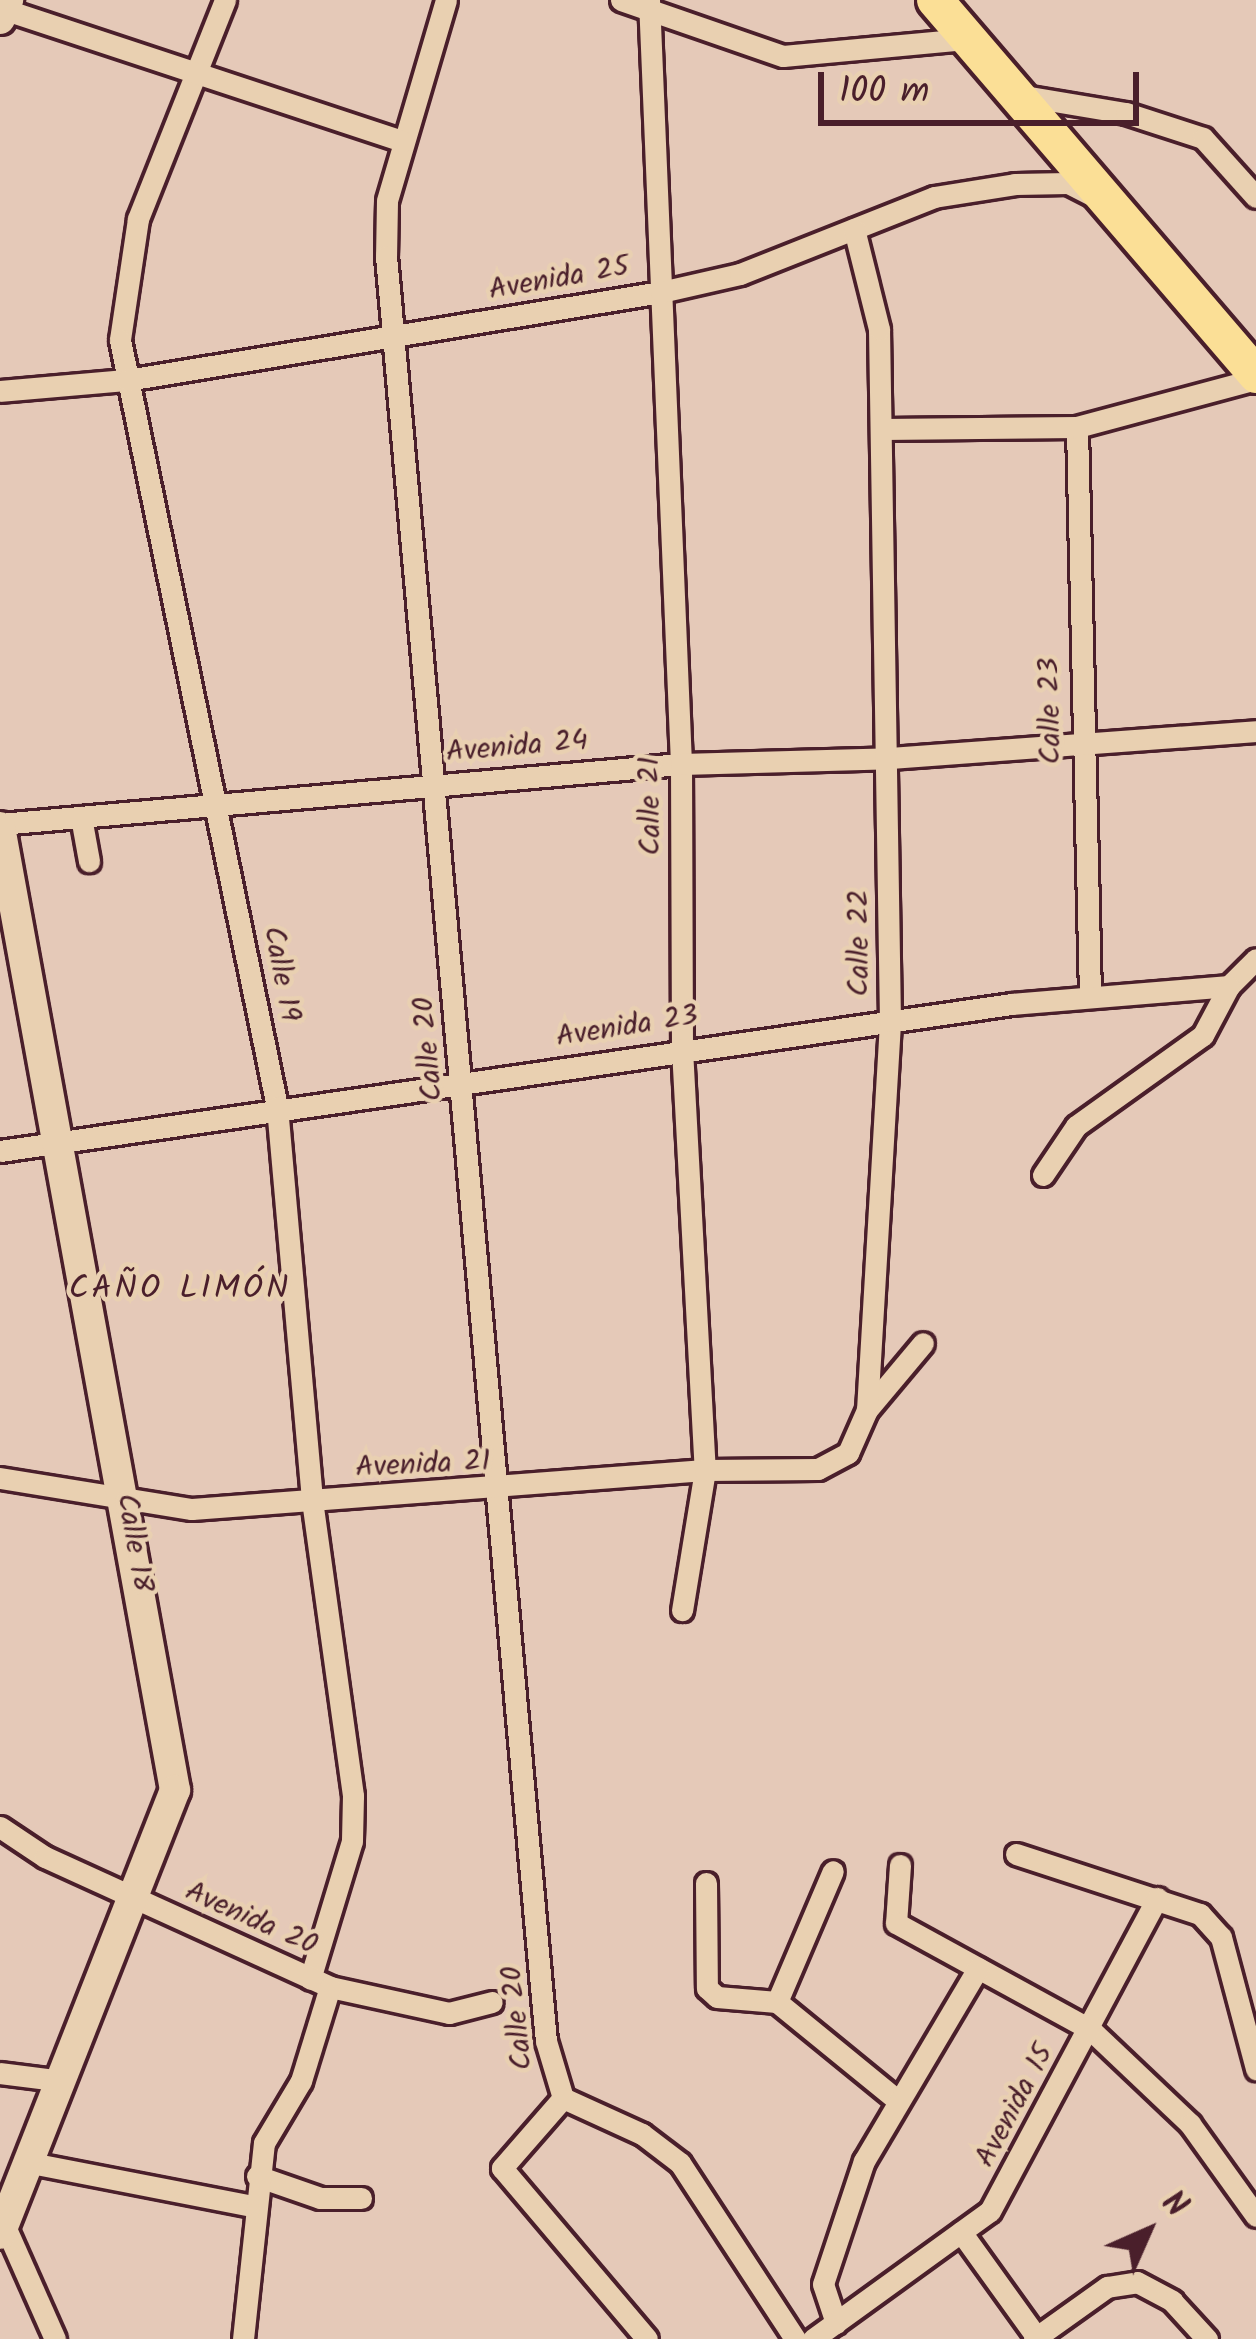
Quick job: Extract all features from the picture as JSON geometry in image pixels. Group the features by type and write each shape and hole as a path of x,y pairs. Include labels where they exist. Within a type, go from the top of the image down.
{"highway":[{"path":"935,0 1256,377"}],"street":[{"name":"Calle 19","path":"225,0 138,219 122,291 127,380 277,1107 312,1500 353,1796 352,1841 320,1983"},
{"name":"Calle 20","path":"446,0 387,202 395,339 546,2042 563,2098"},
{"path":"622,0 646,4 783,56 968,39"},
{"name":"Calle 21","path":"646,4 681,764 682,1049 705,1470 682,1610"},
{"path":"3,9 403,141"},
{"path":"1015,94 1126,113 1203,138 1256,197"},
{"name":"Avenida 25","path":"0,391 127,380 661,292 740,274 934,197 1016,184 1068,183 1110,205"},
{"name":"Calle 22","path":"848,1453 867,1410 890,1021 890,758 879,329 854,229"},
{"path":"882,428 1077,427 1256,377"},
{"name":"Calle 23","path":"1077,427 1090,994"},
{"name":"Avenida 24","path":"0,825 215,801 681,764 890,758 1256,730"},
{"path":"81,818 89,860"},
{"name":"Calle 18","path":"0,825 128,1503 175,1790 2,2229"},
{"path":"1042,1175 1076,1126 1203,1035 1229,986 1256,960"},
{"name":"Avenida 23","path":"0,1151 277,1107 1090,994 1229,986"},
{"path":"867,1410 923,1343"},
{"name":"Avenida 21","path":"0,1478 128,1503 192,1509 499,1491 705,1470 818,1469 848,1453"},
{"name":"Avenida 20","path":"0,1827 134,1899 320,1983 449,2013 492,2002"},
{"path":"1016,1854 1200,1914 1221,1937 1256,2069"},
{"path":"900,1864 896,1923 1090,2029 1190,2124 1256,2216"},
{"path":"777,2002 833,1871"},
{"path":"706,1883 707,1988 717,1997 777,2002 896,2099"},
{"name":"Avenida 15","path":"813,2339 961,2232 1004,2192 1157,1898"},
{"path":"836,2323 823,2284 864,2161 896,2099 978,1968"},
{"path":"244,2339 253,2206 264,2143 301,2081 320,1983"},
{"path":"0,2073 63,2081"},
{"path":"646,2339 502,2168 563,2098 642,2134 680,2163 795,2339"},
{"path":"31,2163 253,2206"},
{"path":"257,2176 320,2198 361,2198"},
{"path":"2,2229 55,2339"},
{"path":"961,2232 1036,2338 1107,2287 1137,2282 1172,2301 1207,2339"}],"district":[{"name":"CAÑO LIMÓN","path":"180,1290"}]}
